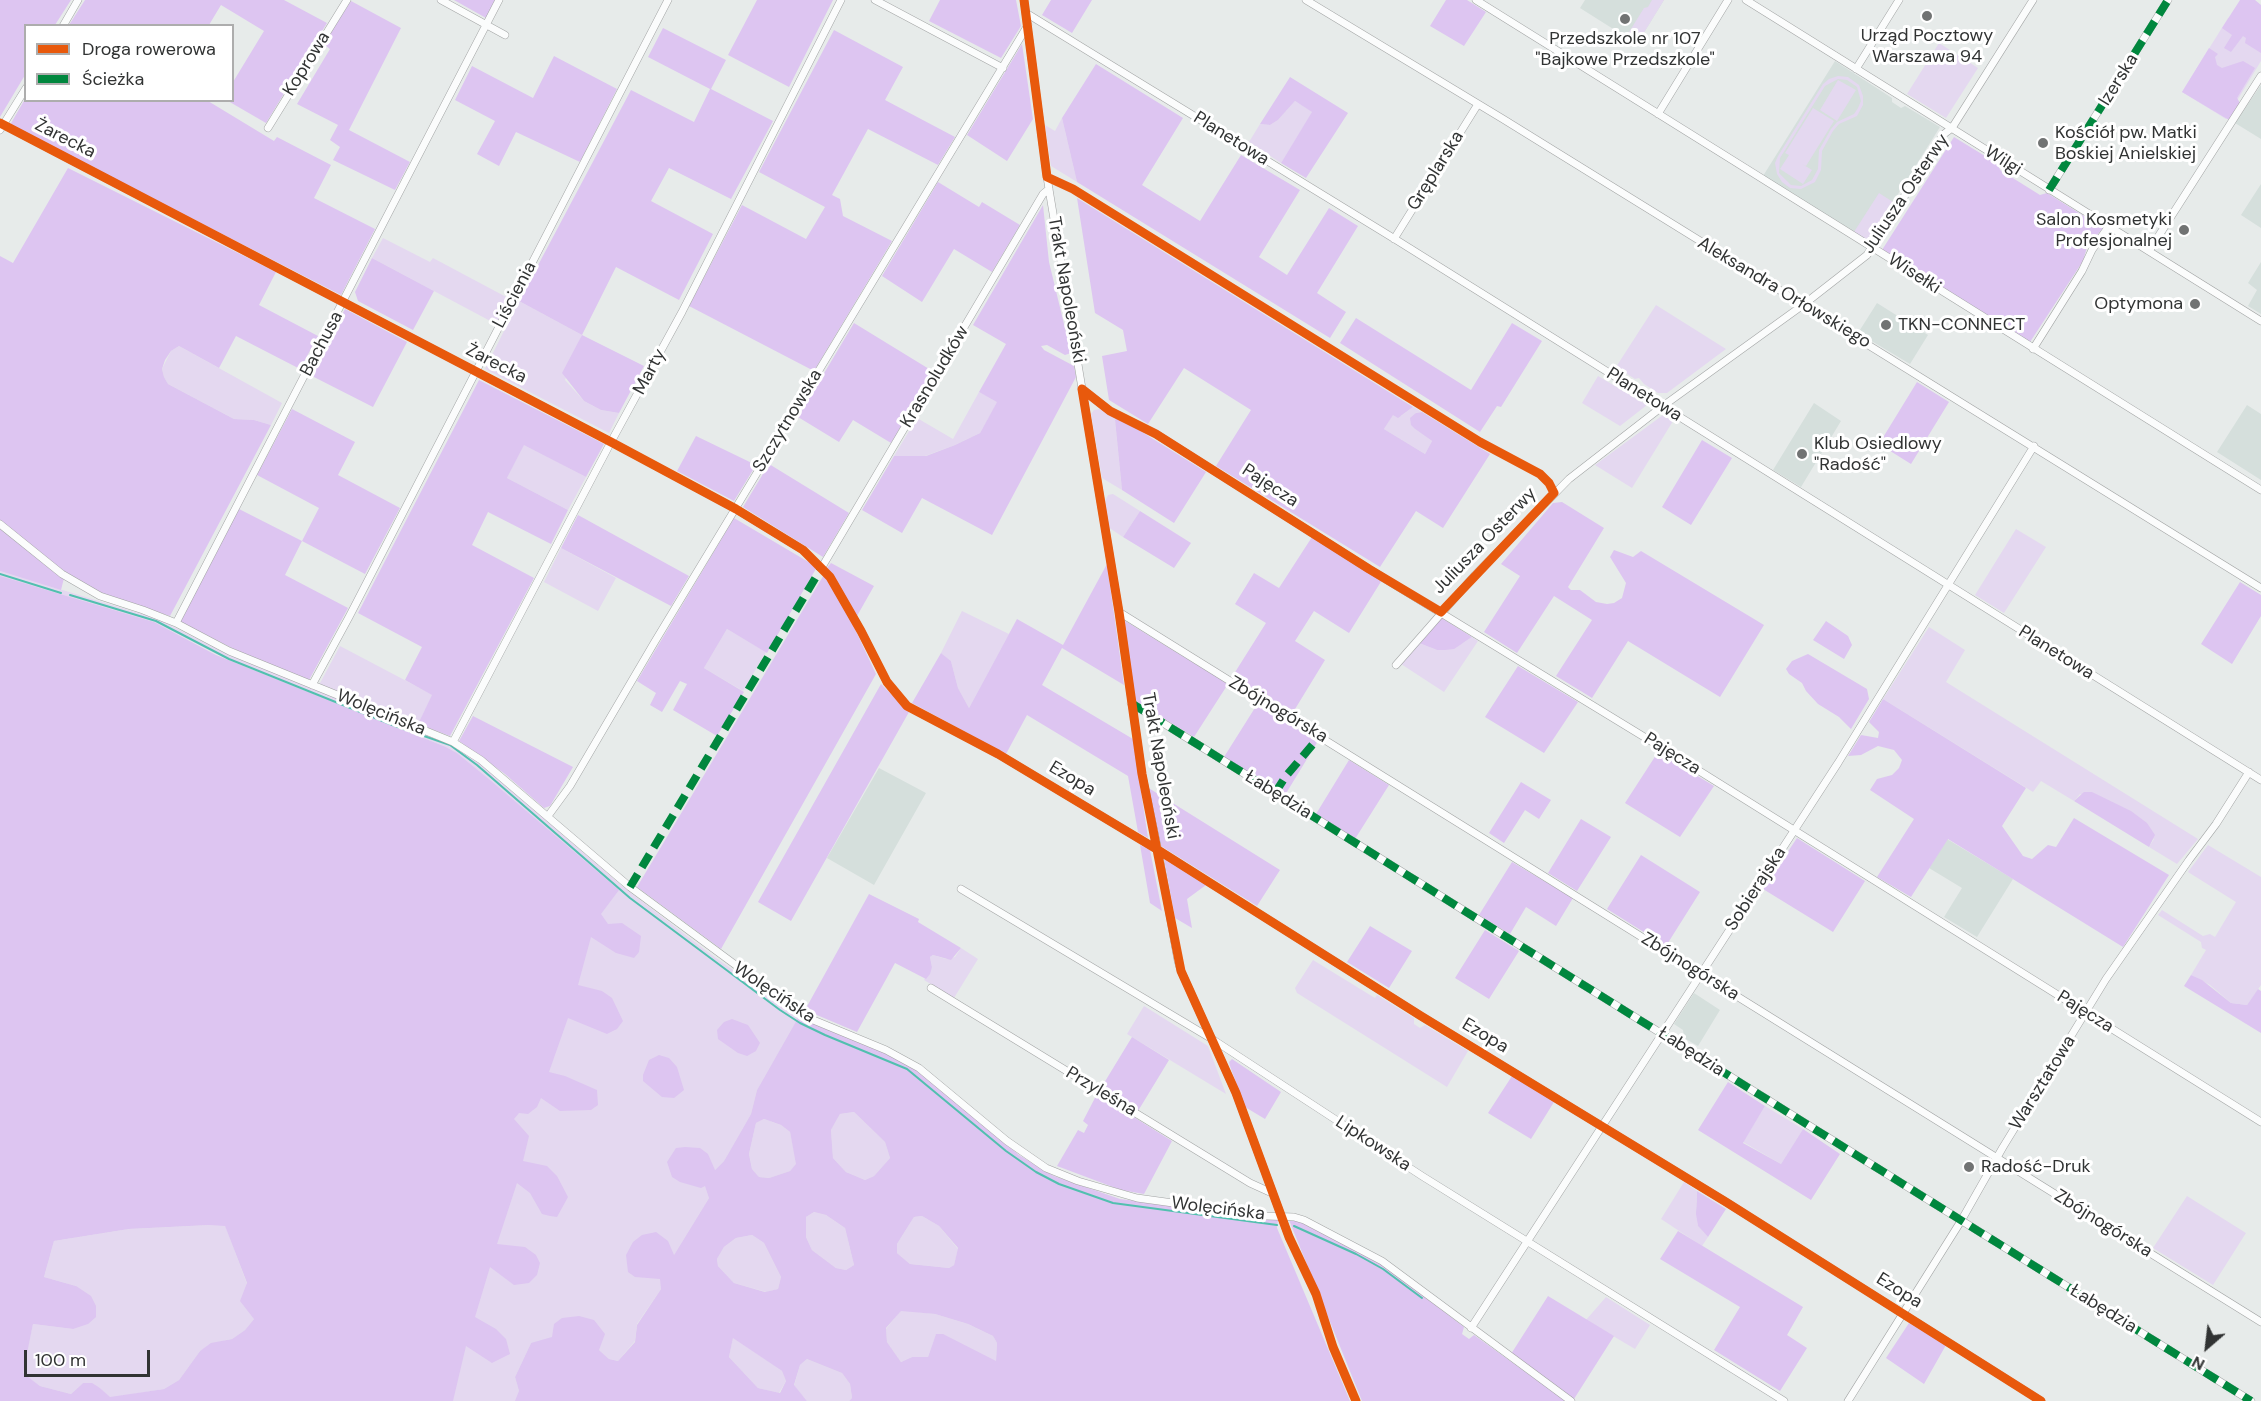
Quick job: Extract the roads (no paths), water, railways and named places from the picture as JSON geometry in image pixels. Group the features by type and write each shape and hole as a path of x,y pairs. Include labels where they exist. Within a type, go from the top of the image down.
{"street":[{"path":"64,24 78,0"},
{"name":"Koprowa","path":"268,128 347,0"},
{"path":"441,0 505,35"},
{"name":"Bachusa","path":"176,623 500,0"},
{"name":"Liścienia","path":"312,685 668,0"},
{"name":"Marty","path":"453,742 682,312 841,0"},
{"path":"875,0 1003,68"},
{"name":"Trakt Napoleoński","path":"1024,0 1049,189 1119,612 1142,774 1181,971 1236,1093 1289,1237"},
{"name":"Aleksandra Orłowskiego","path":"1306,0 2034,446 2261,588"},
{"name":"Wisełki","path":"1476,0 2261,490"},
{"path":"1658,114 1728,0"},
{"name":"Wilgi","path":"1746,0 1759,3 1856,69 2261,321"},
{"path":"1856,69 1899,0"},
{"name":"Juliusza Osterwy","path":"1396,665 1441,612 1569,479 1663,406 1857,264 1872,248 1944,134 1952,128 2033,0"},
{"name":"Izerska","path":"2049,190 2168,0"},
{"name":"Planetowa","path":"1026,13 1663,406 2261,780"},
{"name":"Szczytnowska","path":"548,816 570,786 1028,25"},
{"path":"2149,251 2261,76"},
{"path":"1,126 24,91"},
{"name":"Gręplarska","path":"1394,239 1478,104"},
{"name":"Żarecka","path":"1,126 276,266 611,442 736,509 803,550 830,577 856,621 887,682 907,706"},
{"name":"Krasnoludków","path":"822,567 1043,194 1049,189"},
{"path":"2033,349 2082,271 2092,250 2109,226"},
{"name":"Pajęcza","path":"1082,389 1110,411 1156,434 1369,569 1677,757 2261,1122"},
{"name":"Sobierajska","path":"1472,1328 1794,831 1950,586 2034,446"},
{"name":"Wolęcińska","path":"0,524 70,580 100,597 176,623 229,651 453,742 481,760 630,887 806,1017 886,1050 919,1068 1007,1141 1046,1168 1078,1181 1137,1198 1304,1220 1382,1261 1571,1401"},
{"name":"Zbójnogórska","path":"1119,612 2261,1322"},
{"name":"Łabędzia","path":"1131,703 2251,1401"},
{"name":"Ezopa","path":"907,706 998,754 1158,850 2042,1401"},
{"name":"Warsztatowa","path":"1848,1401 1961,1221 2106,979 2250,772"},
{"name":"Lipkowska","path":"961,889 1212,1040 1422,1176 1784,1401"},
{"name":"Przyleśna","path":"931,988 1221,1165 1272,1193"}],"waterway":[{"path":"0,574 61,593"},
{"path":"70,595 156,621 229,659 395,726 450,745 477,765 630,898 780,1010 825,1035 907,1069 1006,1151 1036,1172 1059,1184 1113,1203 1277,1225"},
{"path":"1294,1226 1383,1269 1422,1298"}],"place":[{"name":"Urząd Pocztowy Warszawa 94","path":"1927,16"},
{"name":"Przedszkole nr 107 \"Bajkowe Przedszkole\"","path":"1625,19"},
{"name":"Kościół pw. Matki Boskiej Anielskiej","path":"2043,143"},
{"name":"Salon Kosmetyki Profesjonalnej","path":"2184,230"},
{"name":"Optymona","path":"2195,304"},
{"name":"TKN-CONNECT","path":"1886,325"},
{"name":"Klub Osiedlowy \"Radość\"","path":"1802,454"},
{"name":"Radość-Druk","path":"1969,1167"}]}
